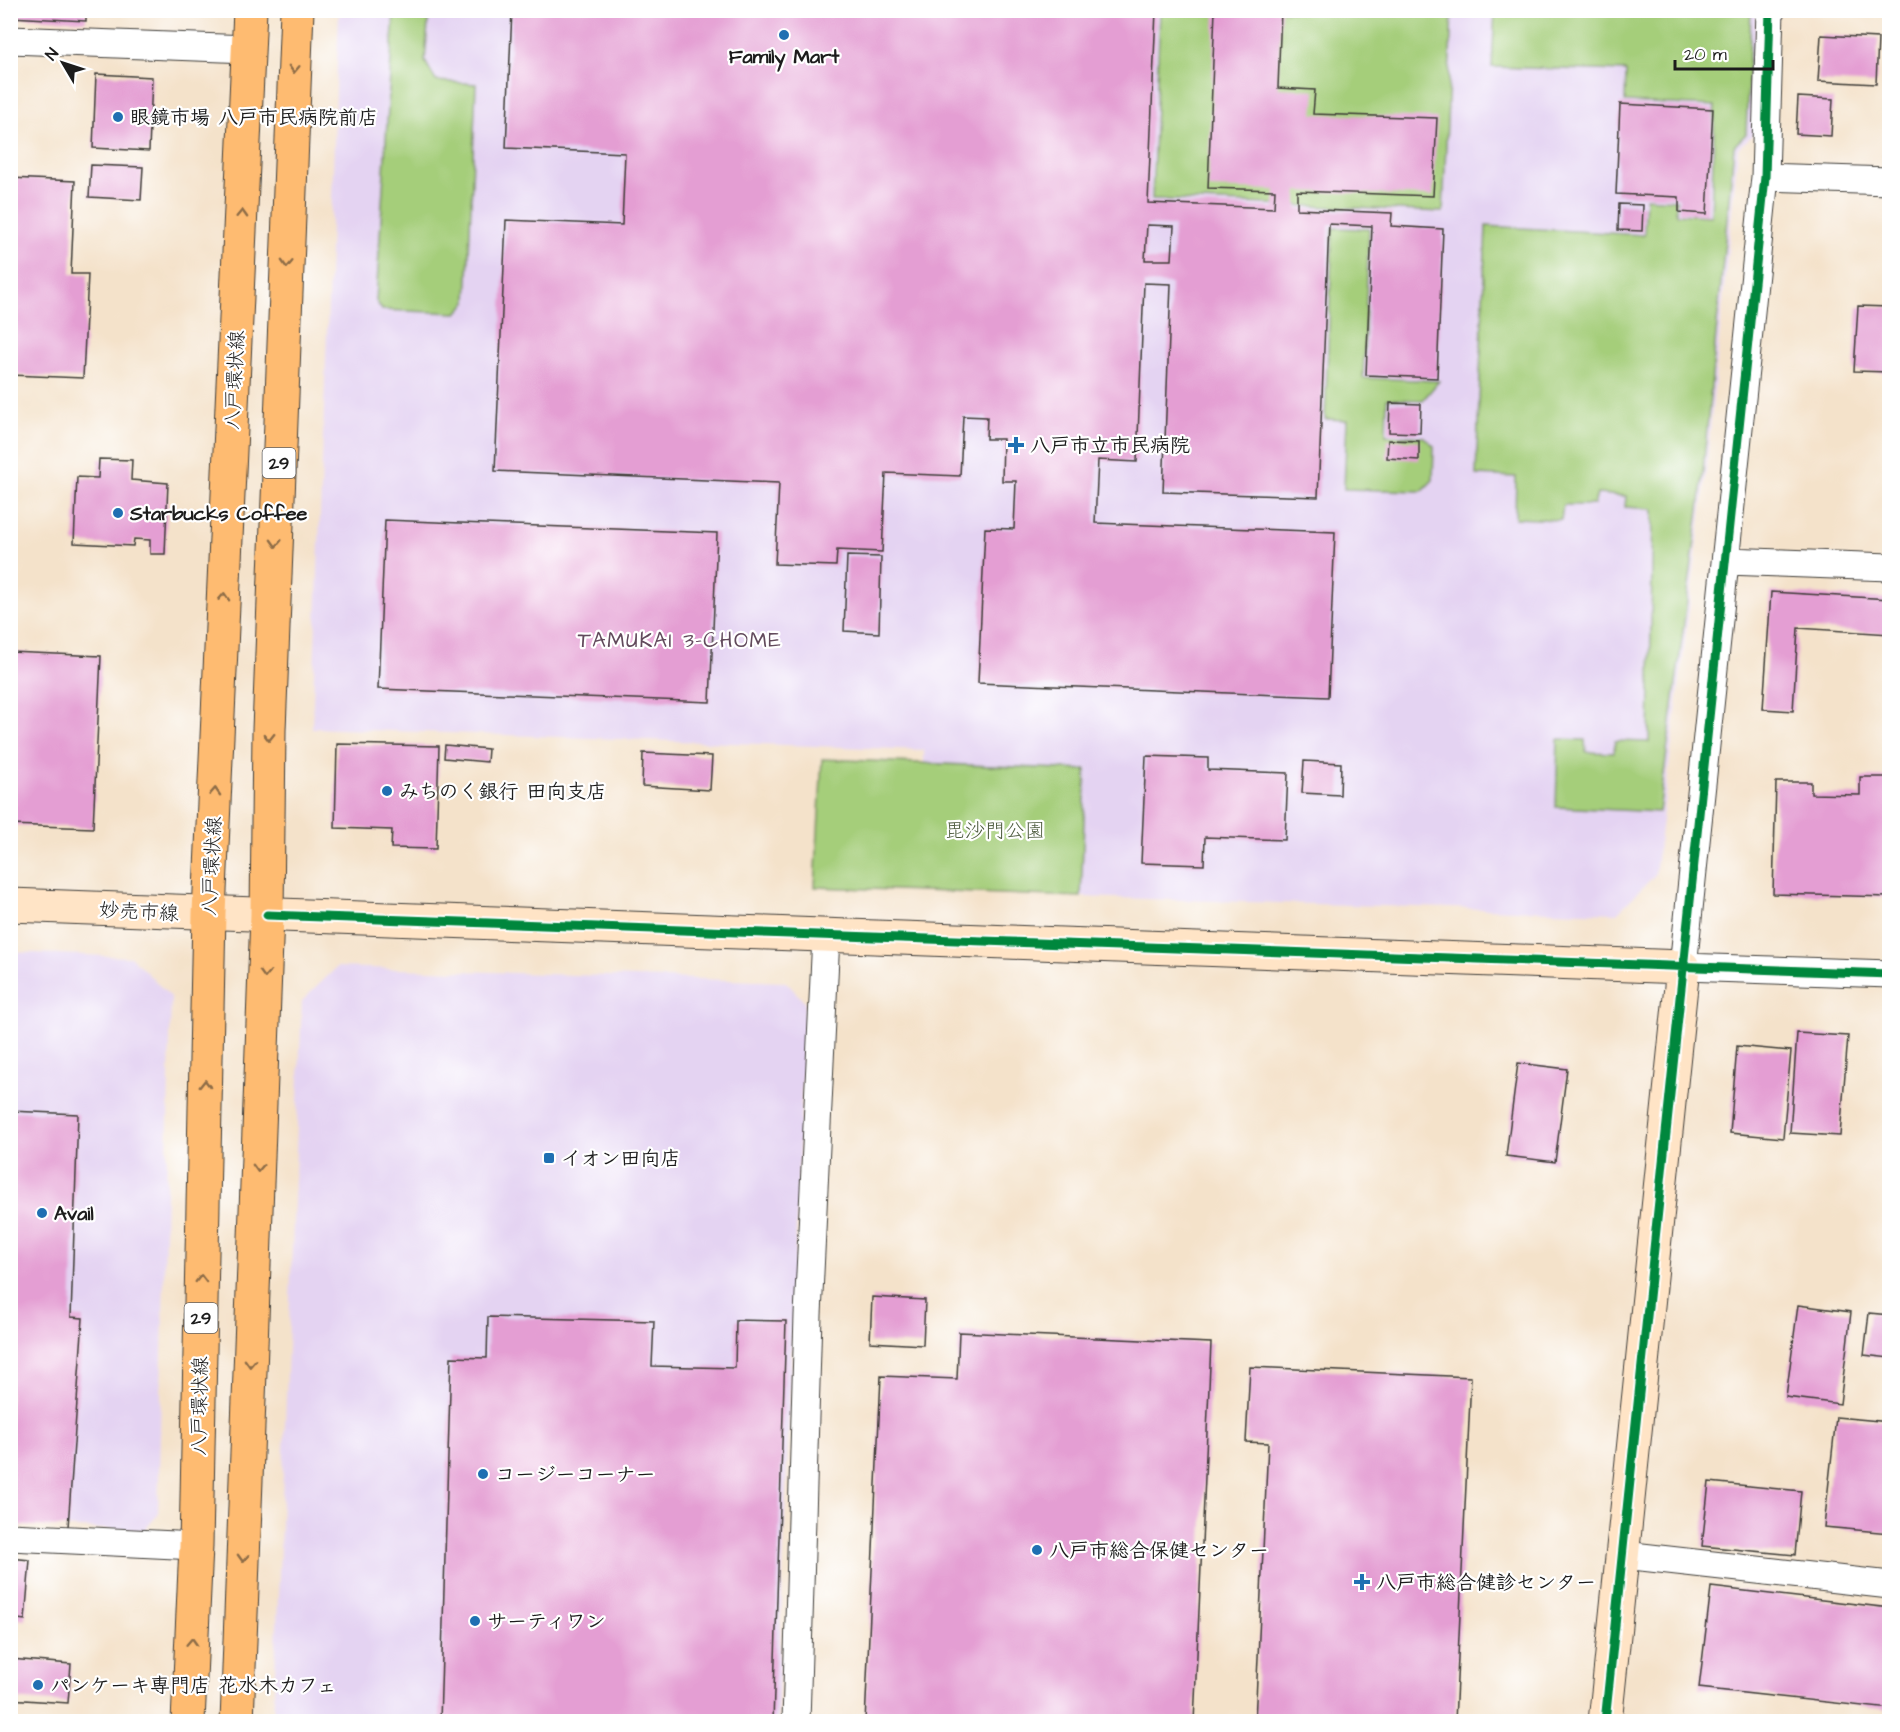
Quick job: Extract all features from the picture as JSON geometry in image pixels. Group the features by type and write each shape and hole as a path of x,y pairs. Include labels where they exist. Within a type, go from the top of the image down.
{"main road":[{"name":"八戸環状線","path":"188,1722 196,1546 209,914 250,10"},
{"name":"29","path":"237,1722 267,915 269,730 297,10"}],"street":[{"path":"1605,1722 1766,177 1770,10"},
{"path":"10,40 249,49"},
{"path":"1766,177 1890,181"},
{"path":"1727,561 1890,567"},
{"name":"妙売市線","path":"10,905 826,936 1098,943 1683,967"},
{"path":"796,1722 808,1315 826,936"},
{"path":"1683,967 1890,974"},
{"path":"10,1537 196,1546"},
{"path":"1623,1555 1890,1585"}],"shaded area":[{"name":"八戸市立市民病院","path":"339,11 1756,11 1753,134 1738,149 1703,501 1655,875 1617,913 1081,897 1086,770 924,765 924,750 312,728"},
{"path":"11,952 131,957 171,997 158,1514 144,1531 11,1525"},
{"path":"337,967 786,982 805,1002 777,1721 273,1722 302,1001"}],"green space":[{"path":"1495,10 1751,11 1746,134 1734,146 1700,502 1659,812 1556,807 1558,739 1585,740 1586,752 1614,753 1615,741 1649,742 1653,509 1625,507 1626,496 1597,494 1594,505 1563,505 1561,520 1515,518 1516,477 1476,475 1486,226 1644,235 1646,198 1676,200 1676,214 1711,216 1715,106 1625,102 1626,71 1492,67"},
{"path":"394,11 429,11 425,61 436,81 476,84 467,302 457,313 382,310 376,301"},
{"path":"1160,11 1452,11 1443,212 1152,199"},
{"path":"1333,228 1369,229 1363,378 1439,381 1423,400 1387,399 1386,435 1424,437 1434,446 1433,480 1422,491 1344,489 1347,420 1325,419"},
{"name":"毘沙門公園","path":"822,759 1086,770 1081,897 815,887"}],"building":[{"path":"10,10 86,10 86,21 10,17"},
{"name":"八戸市立市民病院","path":"512,10 1156,10 1148,203 1274,208 1275,190 1208,188 1215,10 1281,10 1278,88 1315,90 1313,114 1437,118 1433,196 1297,191 1297,209 1392,213 1391,226 1443,229 1437,378 1366,375 1372,226 1329,224 1318,497 1163,492 1171,284 1144,283 1137,462 1098,460 1095,523 1335,532 1328,697 978,683 985,528 1014,529 1016,481 1002,481 1003,439 986,439 987,417 963,416 960,476 886,473 882,552 837,550 836,566 775,564 779,483 495,471 506,220 622,225 625,153 506,148","holes":["1147,225 1174,226 1172,260 1145,260"]},
{"path":"1821,35 1878,38 1876,84 1818,81"},
{"path":"96,74 152,77 149,151 93,148"},
{"path":"1798,97 1833,99 1831,136 1796,134"},
{"path":"1620,104 1713,109 1707,214 1679,212 1679,197 1616,194"},
{"path":"91,165 143,167 141,200 89,197"},
{"path":"10,178 75,181 71,274 88,274 83,378 10,375"},
{"path":"1619,204 1643,205 1642,231 1618,230"},
{"path":"1858,306 1890,307 1890,372 1854,371"},
{"path":"1390,403 1421,404 1420,433 1389,432"},
{"path":"1388,440 1419,441 1419,460 1387,458"},
{"path":"99,459 132,460 131,480 168,483 165,554 150,554 150,540 134,539 133,546 74,543 77,477 98,478"},
{"path":"385,520 717,533 710,702 378,689"},
{"path":"847,556 881,557 879,633 844,631"},
{"path":"1771,592 1890,599 1890,634 1798,628 1793,711 1763,709"},
{"path":"10,652 101,656 93,828 10,825"},
{"path":"337,744 439,746 436,849 391,848 392,830 335,828"},
{"path":"445,745 488,749 487,762 444,758"},
{"path":"643,753 712,756 710,790 642,786"},
{"path":"1146,756 1208,758 1208,770 1288,773 1285,840 1205,837 1204,865 1141,863"},
{"path":"1304,761 1341,763 1340,795 1302,793"},
{"path":"1860,777 1890,777 1890,897 1773,894 1776,782 1811,782 1811,794 1860,795"},
{"path":"1797,1033 1848,1036 1840,1136 1790,1133"},
{"path":"1737,1046 1791,1051 1783,1138 1730,1133"},
{"path":"1518,1063 1567,1069 1555,1162 1506,1156"},
{"path":"10,1111 78,1114 71,1317 83,1318 68,1527 10,1525"},
{"path":"872,1297 925,1300 923,1345 870,1342"},
{"path":"1798,1305 1851,1312 1840,1404 1786,1397"},
{"path":"1869,1313 1890,1315 1890,1358 1864,1355"},
{"path":"488,1317 654,1321 652,1366 735,1368 736,1320 786,1321 773,1722 440,1722 451,1357 487,1358"},
{"name":"八戸市総合保健センター","path":"959,1332 1211,1343 1194,1722 865,1722 881,1376 957,1379"},
{"name":"八戸市総合健診センター","path":"1250,1367 1471,1377 1455,1722 1255,1722 1268,1443 1246,1442"},
{"path":"1836,1417 1890,1422 1890,1533 1824,1527"},
{"path":"1709,1482 1801,1491 1795,1555 1702,1546"},
{"path":"10,1558 30,1560 25,1620 10,1618"},
{"path":"1711,1587 1890,1608 1890,1709 1699,1688"},
{"path":"10,1659 71,1664 68,1703 10,1699"}],"cycle path":[{"path":"1605,1722 1765,177 1770,10"},
{"path":"267,915 1890,974"}],"place":[{"name":"Family Mart","path":"784,35"},
{"name":"眼鏡市場 八戸市民病院前店","path":"118,117"},
{"name":"八戸市立市民病院","path":"1016,445"},
{"name":"Starbucks Coffee","path":"118,513"},
{"name":"みちのく銀行 田向支店","path":"387,791"},
{"name":"イオン田向店","path":"549,1158"},
{"name":"Avail","path":"42,1213"},
{"name":"コージーコーナー","path":"483,1474"},
{"name":"八戸市総合保健センター","path":"1037,1550"},
{"name":"八戸市総合健診センター","path":"1362,1582"},
{"name":"サーティワン","path":"475,1621"},
{"name":"パンケーキ専門店 花水木カフェ","path":"38,1685"}],"district":[{"name":"TAMUKAI 3-CHOME","path":"680,640"}]}
